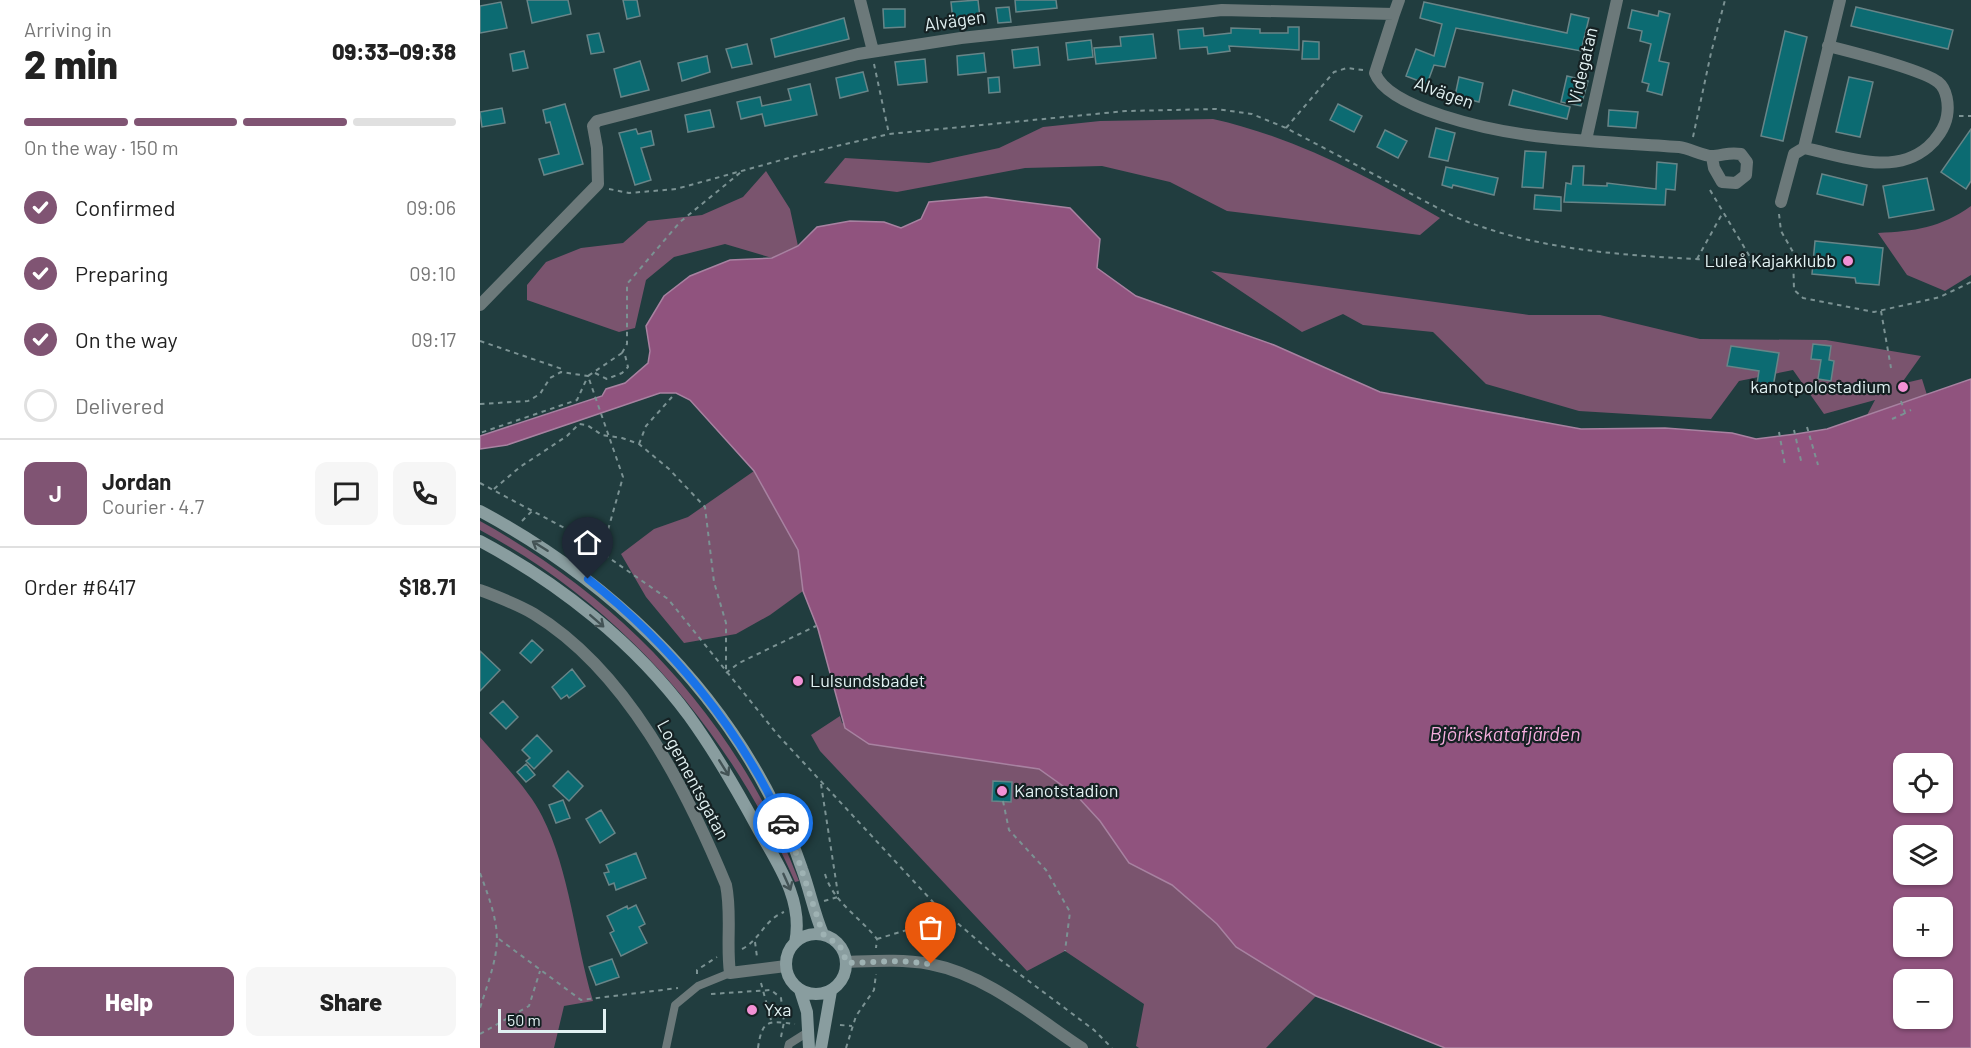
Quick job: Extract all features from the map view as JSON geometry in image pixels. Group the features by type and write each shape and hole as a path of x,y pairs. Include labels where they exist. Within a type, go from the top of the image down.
{"main road":[{"path":"480,511 554,555 604,592 659,644 698,687 734,736 775,805 795,850 823,934 840,946 847,963 842,981 831,991 815,995 800,990 790,979 786,966 789,951 795,943 808,935 823,934"},
{"path":"480,541 541,578 578,604 619,640 675,699 728,774 780,868 796,909 798,929 795,943"},
{"path":"800,990 808,1028 808,1048"},
{"path":"820,1048 831,991"}],"street":[{"path":"860,0 873,51"},
{"path":"1375,73 1399,0"},
{"name":"Videgatan","path":"1586,140 1617,0"},
{"path":"1804,148 1840,0"},
{"name":"Alvägen","path":"598,184 597,148 593,126 597,121 873,51 1044,28 1222,10 1394,14"},
{"path":"1781,202 1794,154 1804,148 1885,164 1903,161 1921,153 1934,142 1947,117 1946,93 1939,83 1877,60 1828,46"},
{"name":"Alvägen","path":"1375,73 1378,82 1386,89 1430,111 1527,135 1694,150 1712,157"},
{"path":"480,305 598,184"},
{"name":"Logementsgatan","path":"480,590 537,615 571,642 606,676 655,742 726,885 730,901 727,954 730,972"},
{"path":"847,963 921,963 961,973 1001,993 1082,1048"},
{"path":"730,972 786,966"}],"lane":[{"path":"666,1048 675,1005 698,986 730,972"},
{"path":"788,1048 789,1044 808,1028"}],"path":[{"path":"1694,150 1693,138 1699,107 1725,0"},
{"path":"873,51 889,134"},
{"path":"1286,128 1334,72 1347,68 1375,73"},
{"path":"598,184 617,193 648,193 700,184 807,153 889,134 1184,108 1252,114 1286,128 1475,226 1588,252 1753,262 1792,268"},
{"path":"480,341 567,371 588,376 595,373 595,369 622,354 627,344 627,284 680,222 743,171"},
{"path":"1709,187 1753,262"},
{"path":"1781,202 1781,231 1793,252 1794,290 1803,298 1851,309 1881,311 1940,297 1971,282"},
{"path":"1697,259 1723,213"},
{"path":"1881,311 1892,368"},
{"path":"595,373 607,379 622,373 627,367 625,355 622,354"},
{"path":"480,404 528,401 540,394 555,374 567,371"},
{"path":"588,376 606,435 618,456 622,477 602,552"},
{"path":"480,433 577,400 588,376"},
{"path":"639,444 646,426 672,397"},
{"path":"1901,401 1906,412"},
{"path":"1892,419 1911,410"},
{"path":"494,489 520,467 567,436 579,424 606,435 639,444 669,469 707,511 714,582 726,623 726,673"},
{"path":"1808,427 1818,465"},
{"path":"1794,430 1802,465"},
{"path":"1779,432 1785,465"},
{"path":"480,483 572,532 668,599 726,673 822,784 946,913 999,958 1094,1030 1112,1048"},
{"path":"726,673 739,663 816,626"},
{"path":"822,784 838,897 828,885 825,874"},
{"path":"1003,801 1009,830 1047,870 1070,912 1065,951"},
{"path":"480,873 496,919 499,939 494,965 480,1008"},
{"path":"784,1022 781,998 771,990 701,995 697,970 715,957 747,947 772,918 796,909"},
{"path":"877,939 920,926 946,913"},
{"path":"499,939 581,1000 698,986"},
{"path":"480,1034 529,1006 540,971"},
{"path":"758,1048 767,1023 776,1020 808,1028"},
{"path":"846,1048 852,1026"}],"shaded area":[{"path":"1213,119 1302,147 1358,173 1440,218 1420,235 1227,211 1170,182 1102,166 1025,168 897,192 824,183 845,158 929,163 999,148 1043,127 1100,121"},
{"path":"766,171 790,209 798,246 772,258 725,244 674,257 646,280 635,328 619,332 527,300 527,285 546,262 581,248 623,243 648,221 702,215 743,197"},
{"path":"1971,206 1971,275 1945,291 1907,275 1878,233 1904,231 1938,224"},
{"path":"1211,271 1529,315 1600,315 1700,339 1826,340 1921,356 1901,384 1922,379 1927,395 1867,415 1875,400 1824,414 1793,370 1739,381 1711,419 1579,411 1486,384 1433,332 1363,325 1343,314 1302,332"},
{"path":"754,471 798,550 803,591 770,615 736,634 684,643 646,597 621,554 654,529 688,517"},
{"path":"480,521 534,554 584,590 630,629 672,672 710,719 744,770 774,824 799,881 795,882 769,827 739,775 705,725 668,679 626,636 581,597 532,561 480,530"},
{"path":"840,716 842,723 945,754 1039,769 1077,796 1100,821 1129,863 1172,885 1217,924 1236,947 1316,996 1266,1048 1139,1048 1136,1046 1144,1004 1065,951 1027,971 820,751 811,735"},
{"path":"480,737 514,775 537,806 551,837 566,883 593,1001 564,1006 554,1048 480,1048"}],"water":[{"name":"Björkskatafjärden","path":"986,197 1070,208 1100,239 1097,268 1136,296 1274,345 1380,392 1581,429 1665,428 1732,433 1756,439 1796,434 1827,429 1971,379 1971,1048 1445,1048 1316,996 1236,947 1217,924 1172,885 1129,863 1100,821 1077,796 1039,769 869,744 845,728 818,629 803,591 798,550 754,471 690,400 676,393 660,393 507,445 480,449 480,436 602,396 606,389 625,383 648,363 650,351 646,326 664,296 690,276 730,260 772,258 798,246 817,227 850,221 884,222 901,228 921,219 929,202"}],"building":[{"path":"527,0 568,0 571,14 532,23"},
{"path":"623,0 637,0 640,16 627,19"},
{"path":"978,0 980,18 953,21 951,2"},
{"path":"1015,0 1056,0 1057,8 1016,12"},
{"path":"501,2 507,28 480,33 480,6"},
{"path":"1424,2 1567,33 1571,14 1589,18 1581,51 1456,28 1445,67 1434,65 1427,84 1406,76 1416,49 1434,56 1442,24 1420,18"},
{"path":"1009,7 1011,22 998,23 996,8"},
{"path":"1856,7 1953,30 1948,49 1851,26"},
{"path":"883,9 905,9 905,27 884,28"},
{"path":"1632,10 1658,16 1659,11 1670,14 1659,61 1669,63 1662,95 1647,91 1649,84 1642,82 1651,44 1640,41 1642,31 1628,28"},
{"path":"844,18 849,39 775,57 771,39"},
{"path":"1288,27 1299,27 1299,50 1229,46 1230,51 1208,54 1207,47 1180,49 1178,30 1203,28 1204,36 1231,33 1231,28 1260,29 1260,33 1288,33"},
{"path":"1785,31 1807,37 1783,141 1761,136"},
{"path":"599,33 604,52 591,54 587,35"},
{"path":"1153,34 1156,58 1096,64 1094,48 1121,46 1120,37"},
{"path":"1091,40 1093,57 1068,60 1066,43"},
{"path":"1303,41 1319,42 1319,59 1302,59"},
{"path":"747,44 752,64 732,68 726,49"},
{"path":"1038,47 1040,65 1014,68 1012,50"},
{"path":"524,51 528,68 513,71 510,54"},
{"path":"984,53 986,72 958,75 957,56"},
{"path":"707,56 710,72 682,81 678,63"},
{"path":"925,59 927,82 898,85 895,62"},
{"path":"640,61 649,90 621,97 614,69"},
{"path":"863,72 868,91 840,98 836,78"},
{"path":"1567,76 1588,81 1581,106 1561,102"},
{"path":"999,77 1000,92 989,93 988,78"},
{"path":"1459,77 1483,83 1479,102 1455,96"},
{"path":"1849,77 1873,82 1860,137 1836,132"},
{"path":"810,84 817,115 765,126 762,114 741,119 737,102 760,97 762,106 791,100 788,89"},
{"path":"1513,90 1570,107 1567,119 1509,105"},
{"path":"565,104 583,164 544,175 539,159 559,154 550,122 546,123 543,110"},
{"path":"1338,104 1362,116 1354,132 1330,120"},
{"path":"502,108 505,123 482,127 480,112"},
{"path":"710,110 714,127 688,132 685,115"},
{"path":"1609,110 1638,112 1636,128 1608,126"},
{"path":"1436,128 1455,133 1448,161 1429,157"},
{"path":"636,129 638,134 651,131 654,145 641,148 651,180 635,185 619,133"},
{"path":"1971,129 1971,181 1966,189 1941,172"},
{"path":"1385,130 1407,141 1398,158 1377,147"},
{"path":"1525,151 1546,152 1543,188 1522,187"},
{"path":"1657,162 1677,164 1675,190 1666,189 1665,205 1564,202 1566,183 1571,184 1573,166 1584,166 1583,185 1607,186 1607,183 1656,189"},
{"path":"1446,167 1498,178 1494,195 1453,185 1452,188 1442,185"},
{"path":"1822,174 1867,185 1863,205 1817,194"},
{"path":"1927,178 1934,210 1889,218 1883,186"},
{"path":"1535,195 1561,197 1561,211 1534,209"},
{"name":"Luleå Kajakklubb","path":"1815,241 1883,248 1879,285 1856,283 1855,278 1812,274"},
{"path":"1813,344 1831,346 1829,360 1834,361 1831,381 1818,379 1821,360 1811,359"},
{"path":"1731,346 1779,353 1772,393 1756,390 1759,371 1727,366"},
{"path":"532,640 543,650 531,663 520,653"},
{"path":"480,651 500,670 480,691"},
{"path":"572,669 585,686 569,698 567,695 561,699 552,687"},
{"path":"503,701 518,717 506,729 490,713"},
{"path":"537,735 552,751 534,769 526,761 530,758 522,750"},
{"path":"526,764 535,775 526,782 517,772"},
{"path":"568,771 583,786 569,801 553,786"},
{"name":"Kanotstadion","path":"993,781 1012,782 1011,802 992,801"},
{"path":"563,800 570,818 556,823 549,805"},
{"path":"601,810 615,833 600,843 586,819"},
{"path":"636,853 646,878 616,890 614,883 609,885 604,873 609,872 606,865"},
{"path":"636,905 645,924 639,927 647,943 621,956 610,933 614,931 607,916 627,906 628,909"},
{"path":"612,959 619,977 596,985 589,967"}],"way so far":[{"path":"783,823 803,872 823,934 835,940 842,948 847,963 900,961 931,964"}],"place":[{"name":"Luleå Kajakklubb","path":"1848,261"},
{"name":"kanotpolostadium","path":"1903,387"},
{"name":"Lulsundsbadet","path":"798,681"},
{"name":"Kanotstadion","path":"1002,791"},
{"name":"Yxa","path":"752,1010"}],"route":[{"path":"588,579 659,644 698,687 756,771 783,823"}]}
